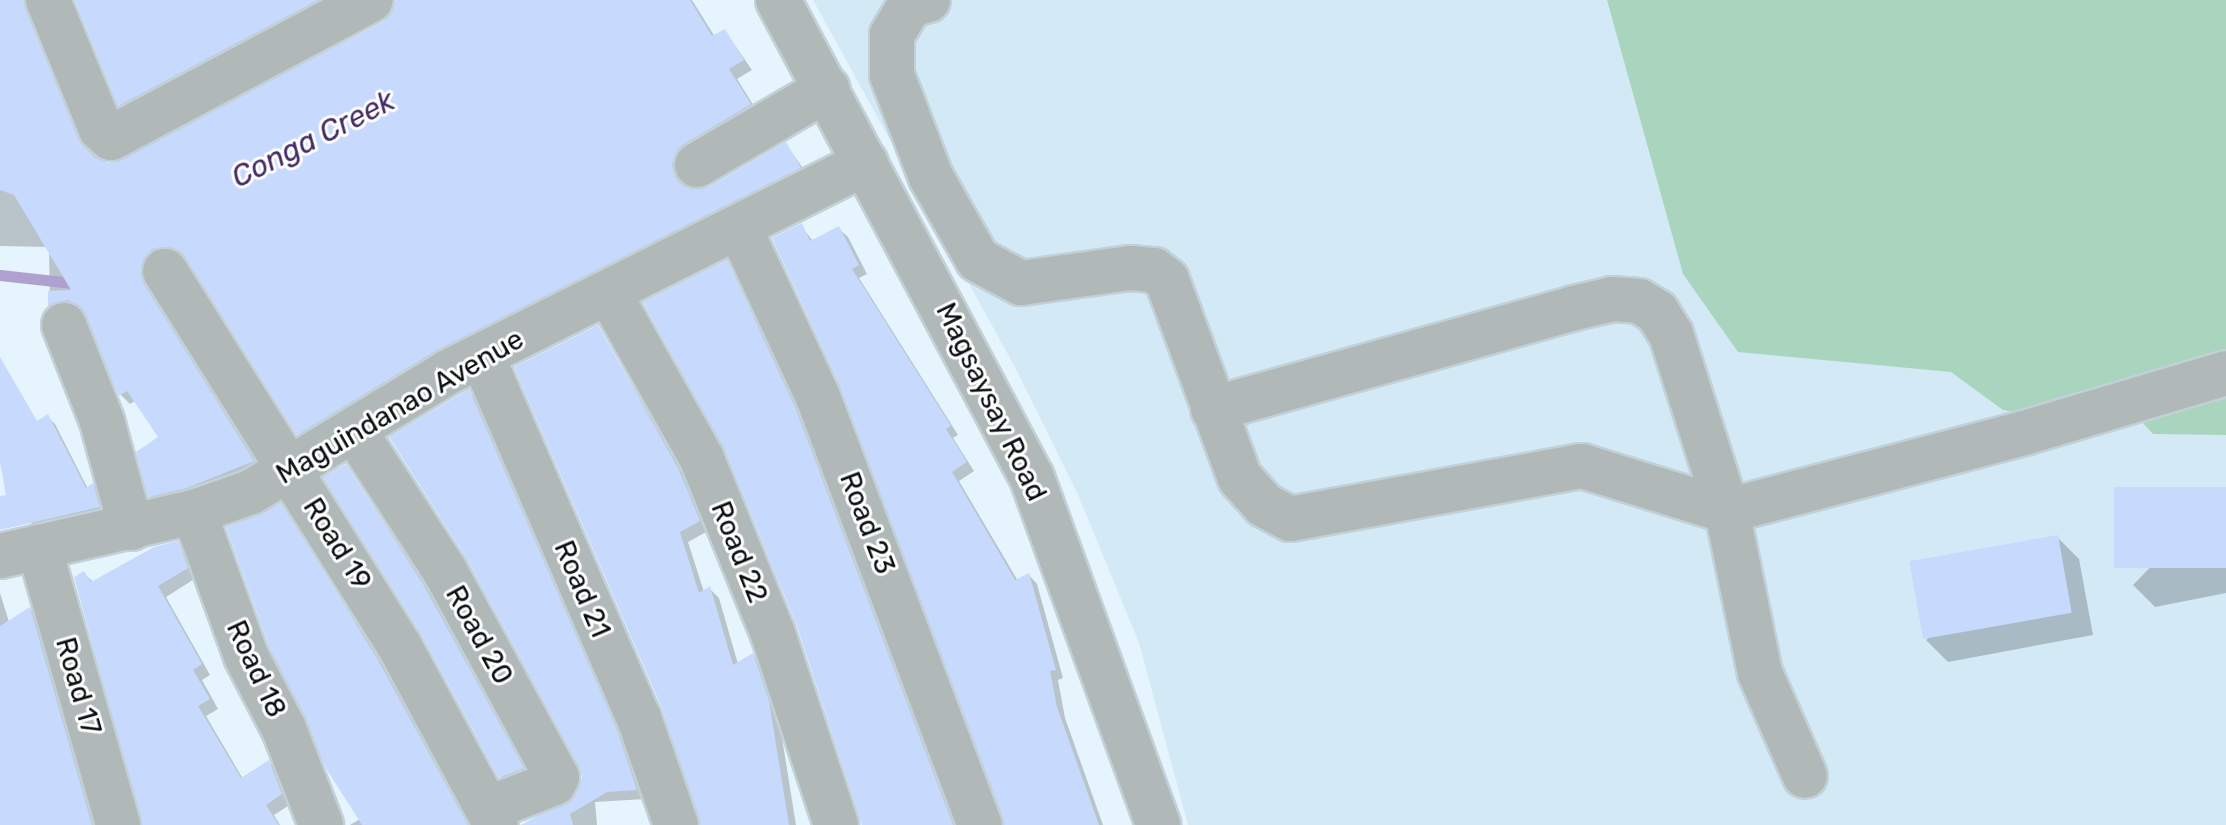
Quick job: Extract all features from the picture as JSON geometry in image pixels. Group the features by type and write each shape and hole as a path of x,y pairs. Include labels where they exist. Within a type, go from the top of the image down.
{"street":[{"path":"48,0 101,129 111,138 371,0"},
{"name":"Magsaysay Road","path":"778,0 1032,478 1158,825"},
{"path":"928,0 910,5 892,35 892,75 931,177 978,260 1021,283 1154,270 1167,280 1198,355 1213,409 1240,478 1264,505 1290,519 1582,466 1727,511 2024,433 2226,373"},
{"path":"697,165 827,89"},
{"name":"Maguindanao Avenue","path":"19,552 194,512 292,471 354,430 482,356 866,163"},
{"name":"Road 23","path":"739,227 818,397 980,825"},
{"name":"Road 19","path":"165,271 400,647 492,817"},
{"name":"Road 22","path":"609,293 702,459 773,634 836,825"},
{"path":"1213,409 1612,299 1639,301 1657,312 1671,334 1727,511 1760,673 1805,776"},
{"path":"64,325 102,421 131,528"},
{"name":"Road 21","path":"482,356 639,718 676,825"},
{"name":"Road 20","path":"354,430 445,571 557,777 554,783 492,817"},
{"name":"Road 18","path":"194,512 246,656 284,729 321,825"},
{"name":"Road 17","path":"19,552 118,825"}],"shaded area":[{"path":"813,0 2226,0 2226,825 1188,825 1139,643 1078,495 1017,371"}],"green space":[{"path":"1607,0 2226,0 2226,435 2153,434 2126,405 2096,427 2003,410 1951,372 1738,352 1683,274"}],"building":[{"path":"0,0 24,0 78,138 94,157 109,163 383,22 396,0 690,0 712,36 725,29 744,60 729,69 751,104 684,144 672,164 676,178 685,187 709,187 786,142 801,168 437,350 297,435 186,258 176,249 152,249 143,260 144,284 254,461 187,488 148,497 136,452 158,437 127,391 119,396 80,306 67,300 48,307 48,291 71,290 14,195 0,190"},
{"path":"75,0 318,0 118,106"},
{"path":"802,223 810,241 839,226 859,265 852,269 951,426 946,429 967,462 952,472 1015,580 1029,573 1056,670 1050,671 1057,707 1099,825 1004,825 841,388 772,238"},
{"path":"727,260 795,407 953,825 862,825 797,626 725,450 643,302"},
{"path":"598,325 679,470 700,521 680,532 699,593 710,586 733,665 753,653 769,701 789,825 700,825 662,708 514,367"},
{"path":"0,357 37,421 48,414 86,488 93,483 100,507 0,530 0,496 6,495 0,462"},
{"path":"469,389 616,727 637,790 607,792 570,814 573,825 521,825 576,795 582,777 579,766 467,559 389,437"},
{"path":"346,464 423,584 524,768 499,778 422,635 323,477"},
{"path":"2114,487 2226,487 2226,568 2114,568"},
{"path":"281,503 378,660 468,825 362,825 327,770 269,646 226,527"},
{"path":"2058,535 2072,613 1923,639 1909,561"},
{"path":"178,541 188,568 158,586 202,664 193,670 210,699 198,706 241,778 269,760 282,794 266,805 279,825 142,825 74,577 84,571 91,582 154,547"},
{"path":"30,607 92,825 0,825 0,626"}],"waterway":[{"name":"Conga Creek","path":"0,275 82,284"}]}
